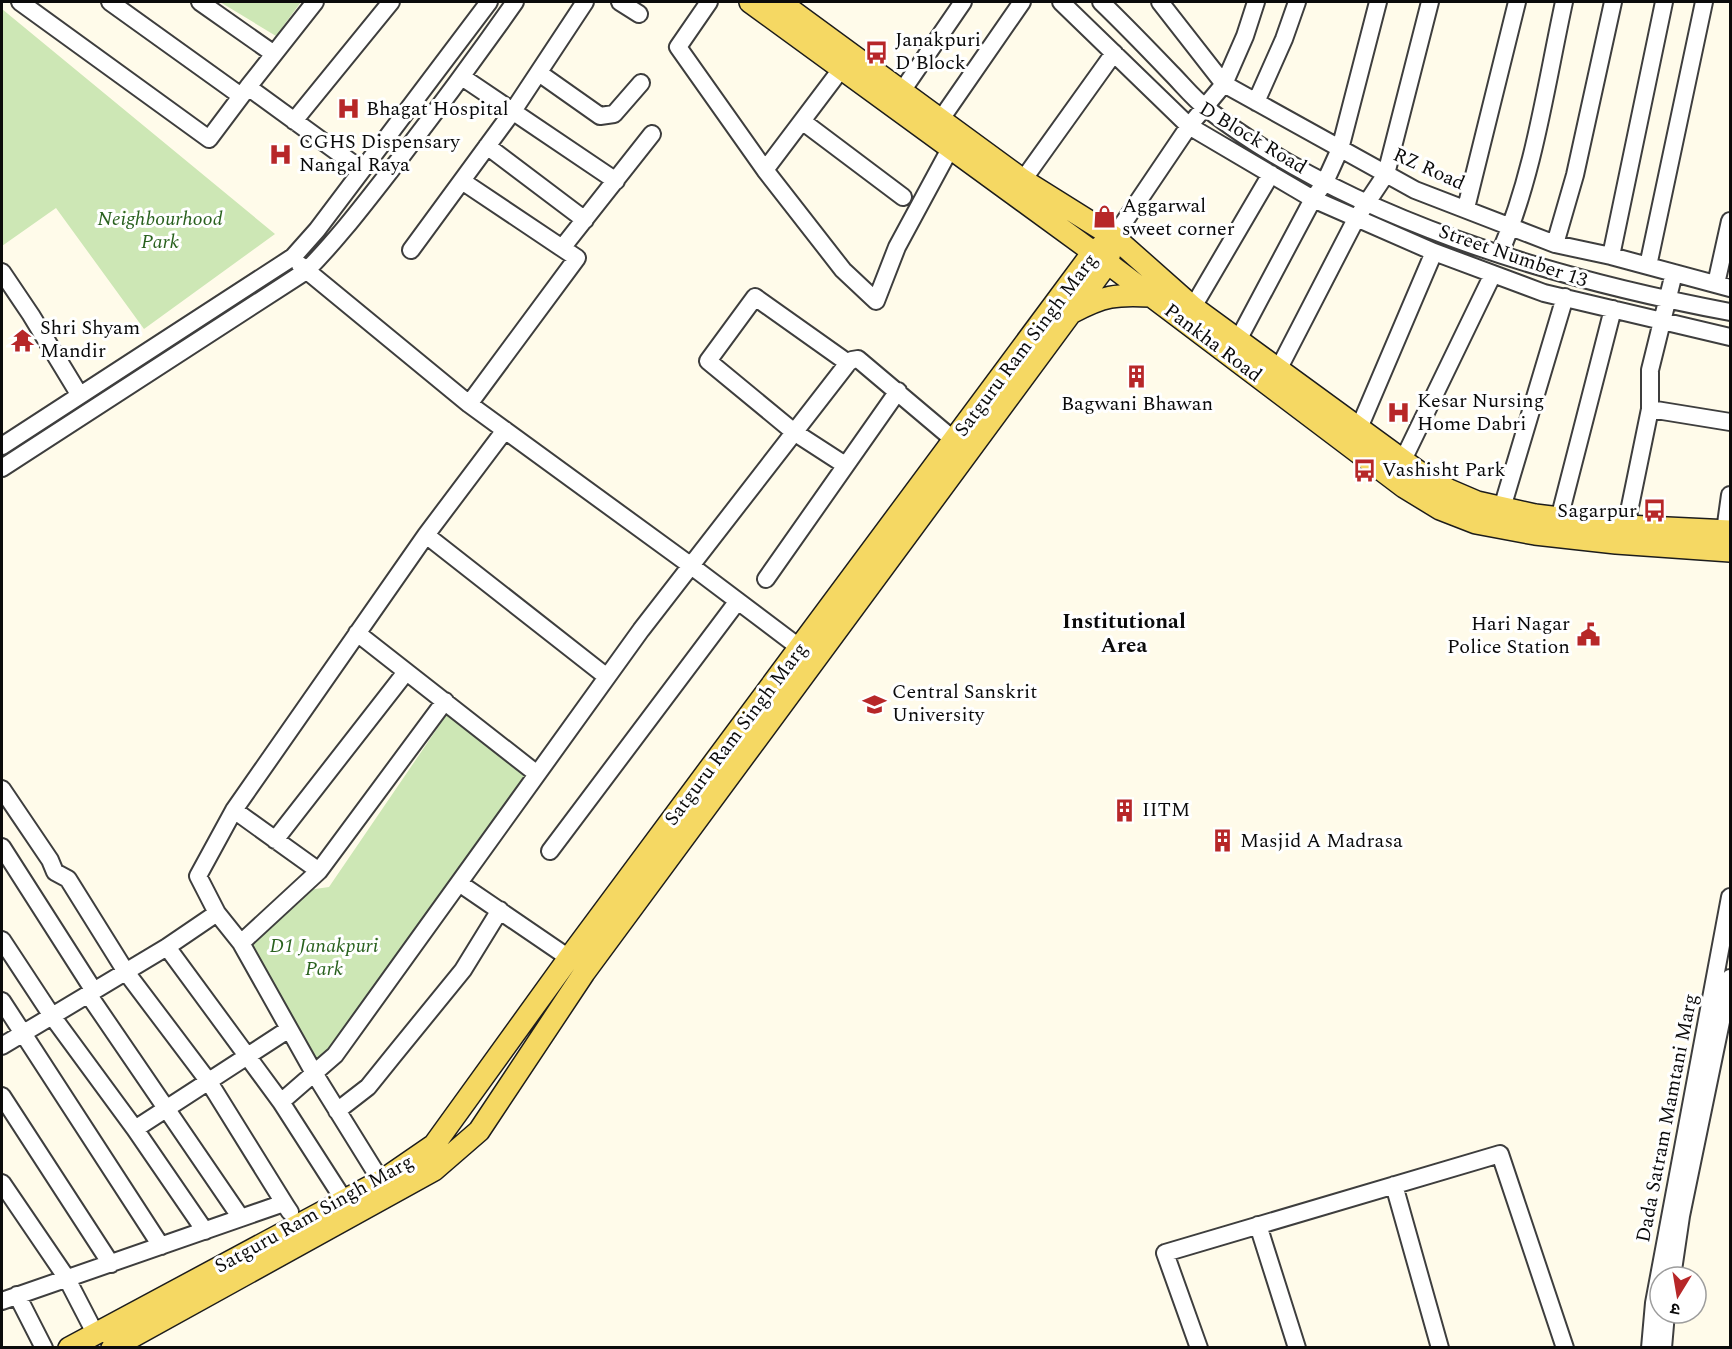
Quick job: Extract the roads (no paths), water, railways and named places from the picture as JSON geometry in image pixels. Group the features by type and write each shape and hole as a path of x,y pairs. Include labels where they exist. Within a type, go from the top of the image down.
{"main road":[{"name":"Pankha Road","path":"750,2 951,147 1404,487 1440,509 1476,523 1535,534 1647,546 1729,537"},
{"name":"Pankha Road","path":"780,2 1023,180 1114,237 1193,307 1403,460 1449,490 1477,502 1558,519 1729,537"},
{"path":"1068,234 1075,254 1068,285"},
{"name":"Satguru Ram Singh Marg","path":"69,1347 381,1180 434,1145 569,958 808,654 1071,313 1100,258 1114,237"},
{"name":"Satguru Ram Singh Marg","path":"112,1347 434,1170 479,1131 584,973 808,654 954,440 1068,285 1100,258"},
{"path":"1071,313 1091,302 1119,294 1150,296"}],"street":[{"path":"20,2 209,139 315,2"},
{"path":"110,2 244,92 294,121 362,170"},
{"path":"200,2 274,54"},
{"path":"294,121 391,2"},
{"path":"2,446 293,257 317,230 489,2"},
{"path":"2,468 306,271 338,239 462,77 515,2"},
{"path":"411,250 513,111 585,2"},
{"path":"620,2 639,14"},
{"path":"709,2 678,47 765,170 843,270 876,301 897,247 951,147"},
{"path":"902,91 963,2"},
{"path":"941,119 1022,2"},
{"name":"D Block Road","path":"1061,2 1189,126 1313,199 1356,219"},
{"path":"1101,2 1206,107 1264,148 1368,204 1418,225 1500,253 1668,300 1731,312"},
{"name":"RZ Road","path":"1160,2 1224,84 1415,190 1555,244 1611,256 1723,286"},
{"path":"1114,237 1189,126 1224,84 1245,36 1256,2"},
{"path":"1256,102 1284,39 1297,2"},
{"path":"1238,340 1313,199 1325,182 1340,149 1378,2"},
{"path":"1278,370 1356,219 1386,174 1430,2"},
{"path":"1466,208 1517,2"},
{"path":"1500,253 1512,226 1526,175 1564,2"},
{"path":"1555,244 1575,175 1613,2"},
{"path":"1611,256 1664,2"},
{"path":"1648,266 1704,2"},
{"path":"1023,180 1114,53"},
{"path":"765,170 842,68"},
{"path":"539,73 600,116 614,114 641,83"},
{"path":"462,77 616,181"},
{"path":"802,121 903,197"},
{"path":"562,248 652,134"},
{"path":"488,146 585,220"},
{"path":"1193,307 1271,174"},
{"path":"462,181 577,258 469,404"},
{"name":"Street Number 13","path":"1356,219 1434,252 1544,292 1731,338"},
{"path":"1723,286 1731,221"},
{"path":"1359,428 1434,252"},
{"path":"293,257 306,271 469,404 808,654"},
{"path":"2,272 79,394"},
{"path":"1626,526 1650,409 1650,370 1674,273"},
{"path":"1403,460 1493,274"},
{"path":"845,465 794,432 708,362 754,297 848,363"},
{"path":"1502,508 1565,297"},
{"path":"1558,519 1613,309"},
{"path":"281,1102 335,1055 606,677 690,565 848,363 858,359 954,440"},
{"path":"766,579 898,391"},
{"path":"1650,409 1731,422"},
{"path":"381,1180 314,1073 241,943 217,913 198,876 234,810 426,535 505,430"},
{"path":"1729,537 1731,495"},
{"path":"426,535 606,677"},
{"path":"550,850 737,602"},
{"path":"357,633 537,774"},
{"path":"275,840 406,672"},
{"path":"241,943 319,871 445,701"},
{"path":"2,789 50,860 55,872 68,879 126,972 209,1082 298,1225"},
{"path":"234,810 319,871"},
{"path":"2,847 91,993 166,1109 241,1218"},
{"path":"459,883 569,958"},
{"name":"Dada Satram Mamtani Marg","path":"1650,1347 1654,1303 1731,897"},
{"path":"337,1111 368,1087 463,970 500,910"},
{"path":"2,1046 167,947 217,913"},
{"path":"2,940 52,1016 135,1129 205,1231"},
{"path":"167,947 281,1102 344,1200"},
{"name":"Dada Satram Mamtani Marg","path":"1674,1265 1681,1216 1730,986"},
{"path":"2,1001 161,1246"},
{"path":"135,1129 289,1029"},
{"path":"2,1096 111,1264"},
{"path":"1199,1347 1165,1253 1500,1154 1565,1347"},
{"path":"2,1184 66,1277 95,1333"},
{"path":"1394,1185 1440,1347"},
{"path":"44,1347 9,1298 281,1204 286,1206"},
{"path":"1258,1225 1297,1347"},
{"path":"1664,1347 1665,1325"}],"place":[{"name":"Janakpuri D Block","path":"877,52"},
{"name":"Bhagat Hospital","path":"348,109"},
{"name":"CGHS Dispensary Nangal Raya","path":"281,154"},
{"name":"Aggarwal sweet corner","path":"1104,217"},
{"name":"Shri Shyam Mandir","path":"22,340"},
{"name":"Bagwani Bhawan","path":"1137,377"},
{"name":"Kesar Nursing Home Dabri","path":"1399,413"},
{"name":"Vashisht Park","path":"1364,470"},
{"name":"Sagarpur","path":"1655,511"},
{"name":"Hari Nagar Police Station","path":"1588,635"},
{"name":"Central Sanskrit University","path":"874,704"},
{"name":"IITM","path":"1124,810"},
{"name":"Masjid A Madrasa","path":"1222,841"}],"district":[{"name":"Institutional Area","path":"1124,634"}],"park label":[{"name":"Neighbourhood Park","path":"160,230"},
{"name":"D1 Janakpuri Park","path":"324,958"}]}
